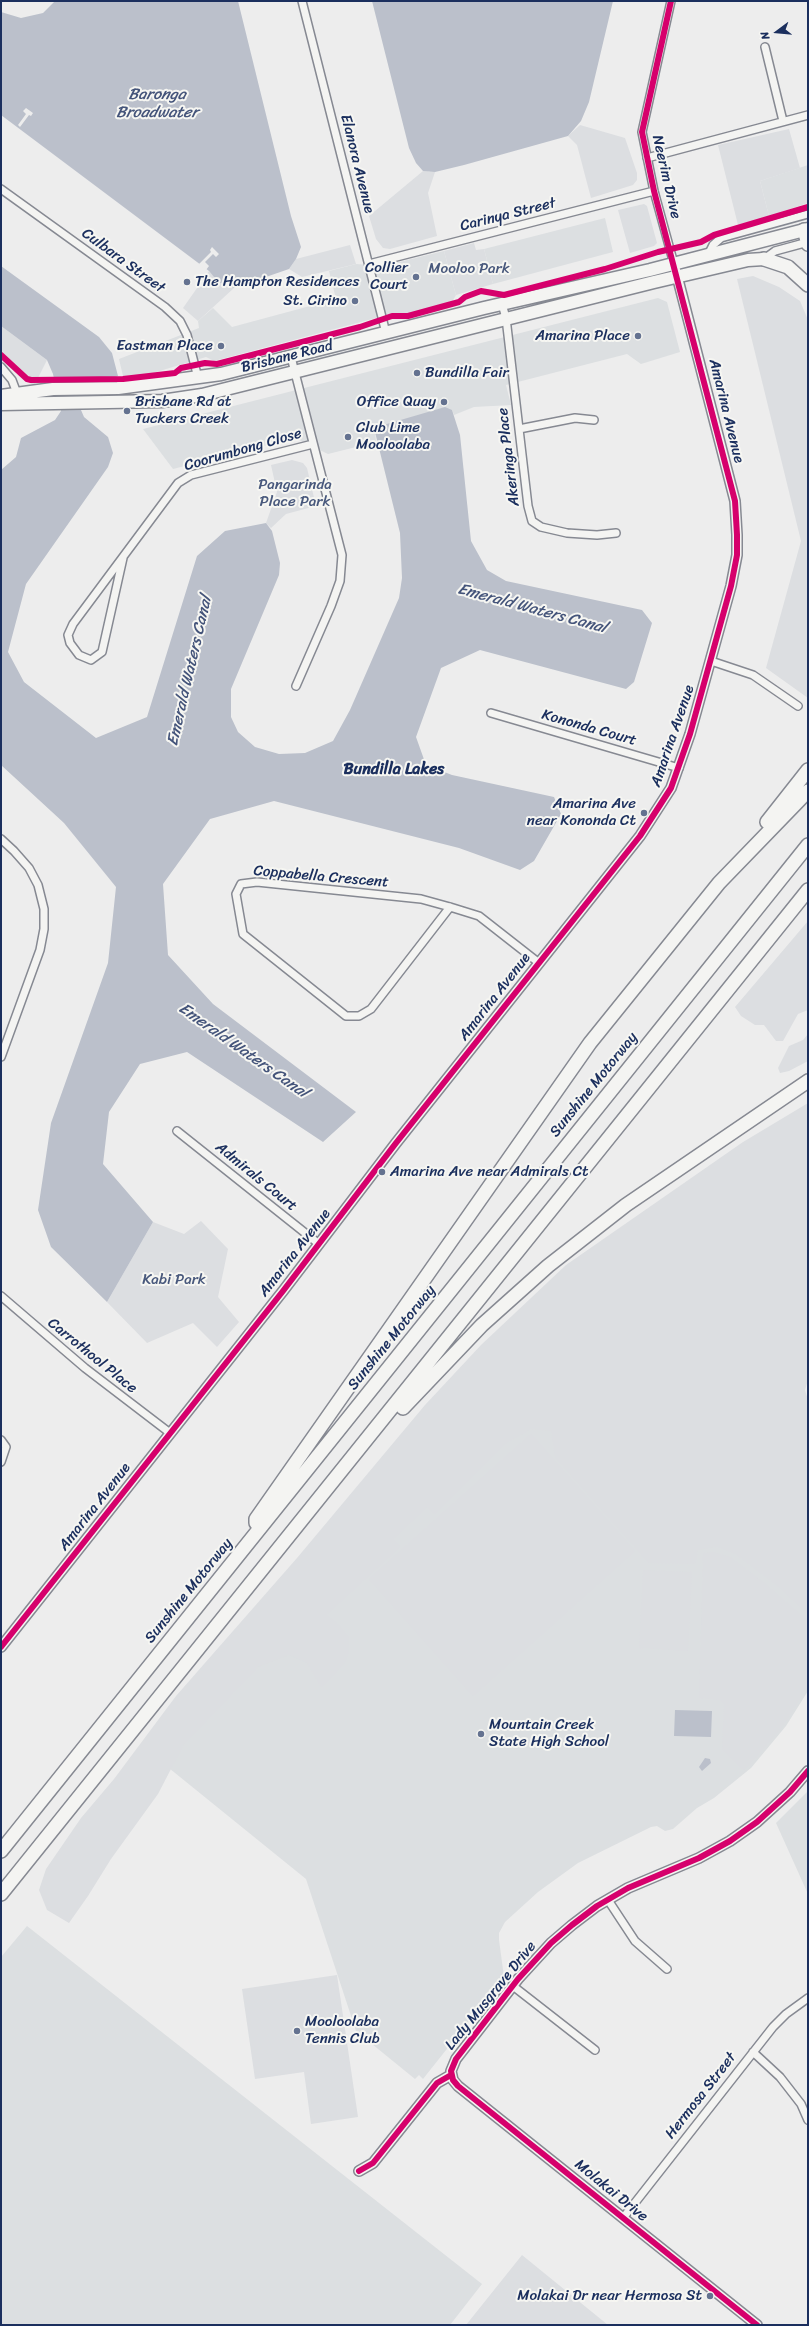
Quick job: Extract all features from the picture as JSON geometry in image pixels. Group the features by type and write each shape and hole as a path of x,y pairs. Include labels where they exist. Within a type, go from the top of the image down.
{"highway":[{"path":"764,259 788,266 808,284"},
{"path":"760,840 766,824 808,770"},
{"path":"254,1535 256,1519 590,1043 699,907 760,840 808,791"},
{"name":"Sunshine Motorway","path":"1,1851 808,845"},
{"path":"1,1894 808,890"},
{"path":"384,1419 400,1411 482,1324 565,1252 626,1205 808,1081"}],"main road":[{"name":"Brisbane Road","path":"1,396 53,389 118,388 198,378 291,357 502,304 708,255 807,237"},
{"name":"Brisbane Road","path":"1,404 162,401 202,395 506,318 748,260 764,259"},
{"path":"198,378 202,395"}],"street":[{"name":"Elanora Avenue","path":"302,1 386,333"},
{"name":"Neerim Drive","path":"671,1 642,132 654,191 674,264"},
{"path":"765,47 783,121"},
{"name":"Neerim Drive","path":"647,158 808,115"},
{"name":"Culbara Street","path":"1,189 165,307 180,321 187,335 198,378"},
{"name":"Carinya Street","path":"369,264 654,191"},
{"path":"708,255 713,245 721,238 808,214"},
{"name":"Brisbane Road","path":"764,259 775,251 807,237"},
{"name":"Amarina Avenue","path":"1,1647 640,836 662,805 679,768 711,661 735,570 736,517 728,473 674,264"},
{"name":"Akeringa Place","path":"502,304 506,318 528,506 532,521 541,527 567,533 597,535 616,533"},
{"path":"291,357 342,554 340,581 331,606 296,686"},
{"path":"1,367 12,380 20,399 28,404"},
{"path":"519,429 575,418 594,420"},
{"name":"Coorumbong Close","path":"123,558 102,652 91,660 79,655 70,643 68,635 72,624 178,483 192,475 313,444"},
{"path":"711,661 758,678 798,706"},
{"name":"Kononda Court","path":"491,713 679,768"},
{"path":"1,839 29,868 38,885 44,910 44,929 40,950 1,1057"},
{"name":"Coppabella Crescent","path":"450,907 371,1009 359,1016 346,1016 243,934 236,894 241,884 257,882 421,899 450,907 479,916 539,963"},
{"name":"Admirals Court","path":"177,1130 319,1244"},
{"name":"Carrothool Place","path":"1,1296 85,1368 170,1433"},
{"path":"1,1440 6,1447 1,1462"},
{"name":"Lady Musgrave Drive","path":"359,2170 373,2163 437,2083 451,2075 452,2066 456,2059 513,1986 551,1943 597,1906 660,1874 699,1858 757,1822 790,1792 808,1771"},
{"path":"608,1900 636,1941 667,1969"},
{"path":"513,1986 595,2050"},
{"name":"Hermosa Street","path":"623,2218 753,2052 786,2014 808,1998"},
{"path":"753,2052 780,2077 801,2104 808,2120"},
{"name":"Molakai Drive","path":"451,2075 458,2086 757,2325"}],"shaded area":[{"path":"808,165 808,203 769,216 760,181"},
{"path":"605,218 613,252 493,284 484,249"},
{"path":"444,251 456,295 452,302 404,315 391,314 214,361 206,357 143,376 123,376 119,359 199,328 198,321 213,308 232,327 336,299 329,271 356,264 383,266"},
{"path":"658,298 667,302 680,352 641,364 627,354 506,385 511,405 474,407 454,415 452,410 375,432 376,442 328,454 295,438 173,469 143,429"},
{"name":"Mountain Creek State High School","path":"556,1375 808,1577 808,1691 786,1726 751,1768 714,1798 697,1808 673,1829 665,1831 657,1826 651,1827 578,1863 538,1892 505,1922 499,1933 504,1977 423,2079 419,2075 415,2079 356,2031 306,1879 159,1760"},
{"path":"808,1791 808,1894 776,1823"},
{"path":"27,1926 482,2284 450,2325 1,2325 1,1957"}],"green space":[{"path":"580,125 625,138 637,173 637,180 633,185 591,198 577,145 568,136"},
{"path":"789,129 800,168 760,181 769,216 738,225 718,145"},
{"path":"423,171 435,172 428,193 437,236 390,249 383,248 376,239 369,216"},
{"path":"644,204 647,206 657,243 654,246 630,253 618,210"},
{"name":"Mooloo Park","path":"474,243 476,250 484,249 493,284 456,295 444,251"},
{"path":"350,245 356,264 302,277 289,269 296,259"},
{"path":"209,271 218,282 234,288 198,321 183,308"},
{"path":"753,276 779,287 800,301 808,320 808,698 766,668 801,541 737,279"},
{"path":"1,326 47,360 34,386 1,360"},
{"name":"Pangarinda Place Park","path":"292,460 303,463 307,468 316,506 286,514 271,528 266,523 277,492 271,465"},
{"path":"808,921 808,1010 798,1014 783,1041 776,1041 764,1025 755,1025 741,1016 735,1007"},
{"path":"808,1034 808,1061 789,1071 780,1073 778,1068 789,1046 803,1040"},
{"path":"808,1103 808,1380 805,1390 808,1400 808,1614 779,1587 737,1555 717,1547 698,1550 695,1564 649,1563 555,1457 551,1431 531,1429 505,1444 435,1514 427,1507 393,1539 400,1547 326,1615 337,1623 349,1638 349,1651 345,1662 330,1679 321,1687 307,1663 289,1655 258,1667 184,1744 158,1794 111,1859 69,1923 47,1910 39,1890 46,1869 81,1818 114,1779 176,1696 297,1558 425,1405 481,1345 566,1265 743,1142"},
{"name":"Kabi Park","path":"201,1221 228,1249 218,1297 239,1322 217,1347 193,1323 147,1343 107,1302 153,1222 184,1234"},
{"path":"531,1434 635,1551 473,1696 369,1579"},
{"path":"713,1552 730,1557 763,1582 808,1621 808,1685 783,1726 744,1770 722,1749 724,1704 720,1700 699,1698 703,1553"},
{"path":"643,1570 692,1572 688,1651 639,1648"},
{"name":"Mooloolaba Tennis Club","path":"337,1975 358,2117 311,2124 304,2072 255,2079 242,1989"},
{"path":"522,2255 608,2325 466,2325"}],"water":[{"name":"Baronga Broadwater","path":"55,1 238,1 291,216 301,247 296,259 289,269 234,288 218,282 209,271 1,115 1,12 21,18 43,13"},
{"path":"372,1 613,1 589,102 581,121 568,136 435,172 423,171 416,163 409,148"},
{"name":"Emerald Waters Canal","path":"1,266 99,337 112,353 118,376 81,390 81,410 84,417 108,437 113,453 108,467 26,584 8,652 24,682 96,738 147,717 197,556 225,531 266,523 272,531 280,563 279,575 231,689 231,717 238,732 255,747 279,754 305,753 333,741 350,710 399,598 402,578 400,533 375,432 380,426 445,407 452,410 460,435 471,541 487,570 506,581 642,610 652,623 634,682 626,689 480,650 441,668 416,737 426,765 452,775 554,797 561,814 534,861 520,870 459,848 274,801 210,819 163,884 168,955 213,1004 356,1112 323,1142 187,1052 140,1064 109,1112 103,1164 153,1222 107,1302 51,1247 38,1210 51,1123 108,963 116,887 64,823 1,765 1,470 16,457 21,438 55,420 61,411 53,374 47,360 1,326"},
{"path":"675,1710 712,1711 711,1737 674,1736"},
{"path":"705,1758 710,1759 711,1763 702,1771 699,1767"}],"pier":[{"path":"26,108 33,113 31,116 29,115 20,127 18,125 26,114 23,111"},
{"path":"212,247 219,254 216,257 213,254 205,262 209,266 206,270 199,264 211,252 210,250"}],"cycle path":[{"path":"1,1647 283,1291 396,1143 640,836 671,788 690,734 731,586 737,555 735,501 654,191 642,132 671,1"},
{"path":"1,355 27,379 31,380 123,379 175,373 181,368 205,363 217,364 360,327 392,316 408,316 459,302 465,297 481,291 504,295 605,269 658,252 701,242 714,235 808,207"},
{"path":"757,2325 458,2086 453,2080 451,2071 456,2059 518,1979 551,1943 572,1925 597,1906 628,1888 699,1858 730,1841 757,1822 790,1792 808,1771"},
{"path":"359,2171 373,2163 437,2083 451,2075"}],"place":[{"name":"Collier Court","path":"416,277"},
{"name":"The Hampton Residences","path":"187,282"},
{"name":"St. Cirino","path":"355,301"},
{"name":"Amarina Place","path":"638,336"},
{"name":"Eastman Place","path":"221,346"},
{"name":"Bundilla Fair","path":"417,373"},
{"name":"Office Quay","path":"444,402"},
{"name":"Brisbane Rd at Tuckers Creek","path":"127,411"},
{"name":"Club Lime Mooloolaba","path":"348,437"},
{"name":"Amarina Ave near Kononda Ct","path":"644,813"},
{"name":"Amarina Ave near Admirals Ct","path":"382,1172"},
{"name":"Mountain Creek State High School","path":"481,1734"},
{"name":"Mooloolaba Tennis Club","path":"297,2031"},
{"name":"Molakai Dr near Hermosa St","path":"710,2296"}],"district":[{"name":"Bundilla Lakes","path":"394,770"}]}
